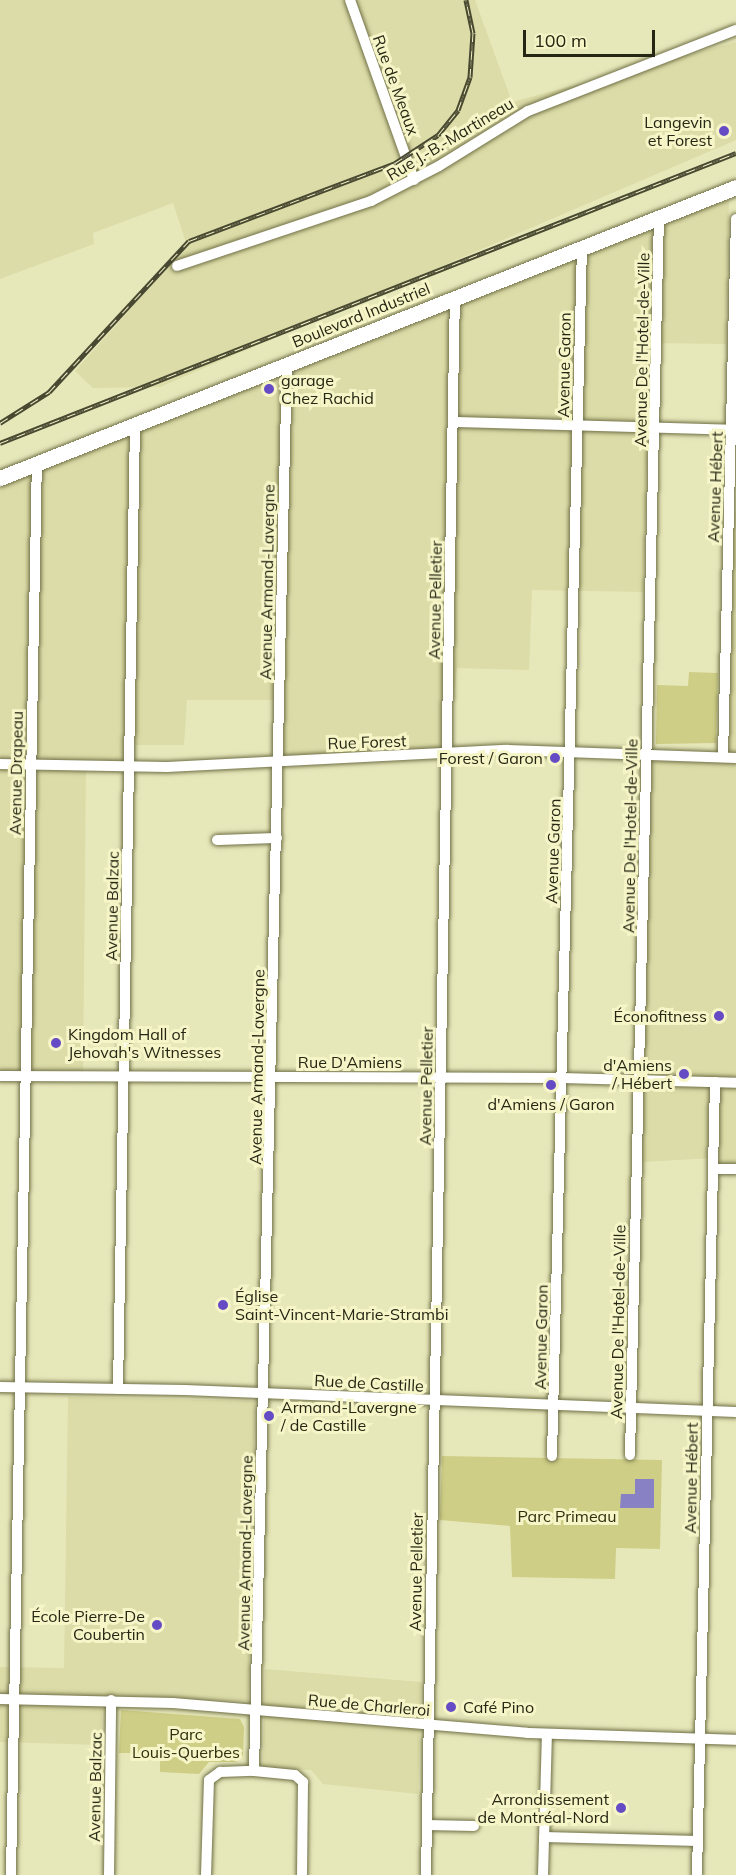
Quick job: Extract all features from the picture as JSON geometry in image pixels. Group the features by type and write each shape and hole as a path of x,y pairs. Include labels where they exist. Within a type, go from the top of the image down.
{"street":[{"name":"Rue de Meaux","path":"350,0 414,180"},
{"name":"Rue J.-B.-Martineau","path":"177,266 352,208 414,180 535,108 736,30"},
{"name":"Boulevard Industriel","path":"0,478 736,187"},
{"name":"Avenue De l'Hotel-de-Ville","path":"630,1455 656,427 659,217"},
{"name":"Avenue Hébert","path":"723,757 730,676 736,219"},
{"name":"Avenue Garon","path":"552,1455 555,1407 582,247"},
{"name":"Avenue Pelletier","path":"426,1875 455,298"},
{"name":"Avenue Armand-Lavergne","path":"254,1771 287,364"},
{"path":"453,422 734,430"},
{"name":"Avenue Balzac","path":"118,1389 135,424"},
{"name":"Avenue Drapeau","path":"11,1875 37,463"},
{"name":"Rue Forest","path":"0,764 130,766 447,753 570,751 736,758"},
{"path":"217,840 277,838"},
{"name":"Rue D'Amiens","path":"0,1076 123,1079 562,1078 736,1083"},
{"name":"Avenue Hébert","path":"697,1875 715,1082"},
{"path":"713,1169 736,1169"},
{"name":"Rue de Castille","path":"0,1387 263,1393 555,1407 736,1412"},
{"name":"Rue de Charleroi","path":"0,1699 111,1700 547,1734 736,1740"},
{"name":"Avenue Balzac","path":"109,1875 111,1700"},
{"path":"543,1875 547,1734"},
{"path":"206,1875 209,1779 215,1773 254,1771 296,1775 303,1782 302,1875"},
{"path":"427,1825 474,1826"},
{"path":"544,1837 698,1842"}],"shaded area":[{"path":"0,0 475,0 512,102 736,42 736,140 160,387 93,388 75,371 187,246 173,203 93,233 94,244 0,279"},
{"path":"729,199 726,344 650,343 643,592 532,590 529,670 457,668 447,753 279,761 280,700 187,700 184,745 130,745 130,766 86,766 83,1078 0,1076 0,487"},
{"path":"732,512 736,512 736,1169 713,1169 713,1158 641,1162 652,761 729,763"},
{"path":"68,1397 255,1401 248,1701 64,1697 102,1706 101,1745 0,1742 0,1667 64,1668"},
{"path":"635,1479 654,1479 654,1508 620,1508 621,1494 635,1494"},
{"path":"265,1669 421,1682 418,1794 323,1784 311,1770 263,1768"}],"green space":[{"path":"689,672 718,673 716,743 656,744 657,685 688,686"},
{"name":"Parc Primeau","path":"442,1456 662,1460 660,1549 616,1548 615,1579 512,1577 510,1526 440,1520"},
{"name":"Parc Louis-Querbes","path":"121,1710 240,1719 244,1727 243,1756 236,1762 209,1762 199,1774 160,1772 160,1753 119,1753"}],"railway":[{"path":"0,423 49,392 189,241 395,163 438,135 458,110 470,77 473,33 466,0"},
{"path":"0,443 736,153"}],"place":[{"name":"Langevin et Forest","path":"724,131"},
{"name":"garage Chez Rachid","path":"269,389"},
{"name":"Forest / Garon","path":"555,758"},
{"name":"Éconofitness","path":"719,1016"},
{"name":"Kingdom Hall of Jehovah's Witnesses","path":"56,1043"},
{"name":"d'Amiens / Hébert","path":"684,1074"},
{"name":"d'Amiens / Garon","path":"551,1085"},
{"name":"Église Saint-Vincent-Marie-Strambi","path":"223,1305"},
{"name":"Armand-Lavergne / de Castille","path":"269,1416"},
{"name":"École Pierre-De Coubertin","path":"157,1625"},
{"name":"Café Pino","path":"451,1707"},
{"name":"Arrondissement de Montréal-Nord","path":"621,1808"}]}
